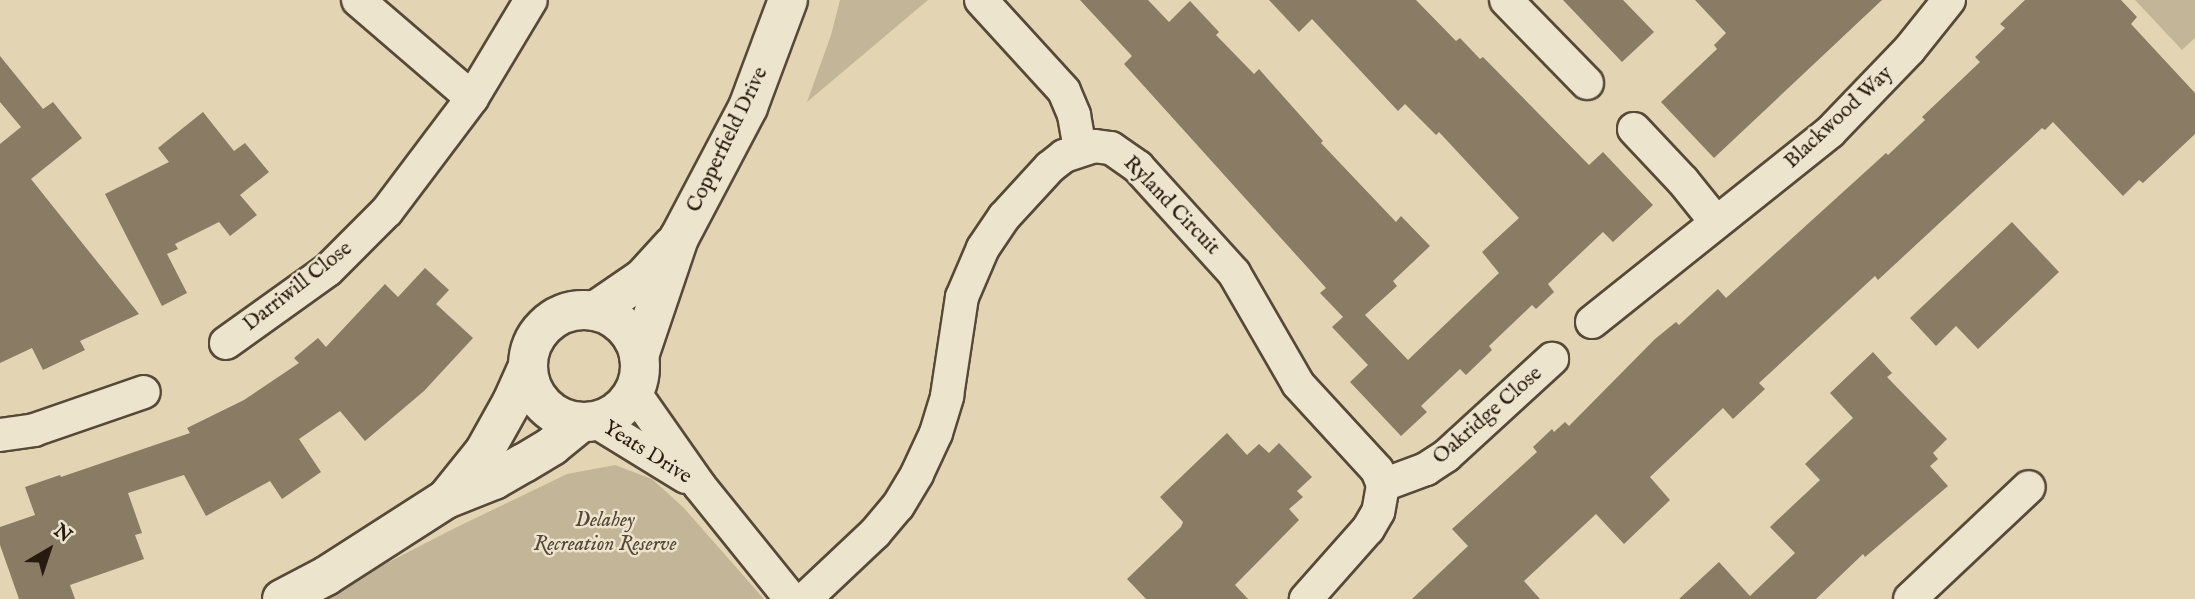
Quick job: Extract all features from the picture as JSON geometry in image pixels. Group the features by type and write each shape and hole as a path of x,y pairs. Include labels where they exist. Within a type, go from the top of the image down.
{"street":[{"path":"358,0 472,97"},
{"name":"Darriwill Close","path":"226,343 328,270 377,221 419,171 472,97 531,0"},
{"name":"Copperfield Drive","path":"637,374 679,238 748,107 788,0"},
{"path":"805,599 875,533 898,506 936,433 947,397 962,297 983,248 1004,217 1050,167 1080,148 1074,115 1064,91 981,0"},
{"path":"1506,0 1587,83"},
{"name":"Blackwood Way","path":"1592,322 1830,132 1909,50 1949,0"},
{"path":"1634,129 1684,181 1716,222"},
{"name":"Ryland Circuit","path":"1080,148 1111,148 1125,155 1217,253 1234,273 1297,384 1366,456 1384,485"},
{"name":"Copperfield Drive","path":"595,311 643,278 679,238"},
{"path":"282,599 336,569 446,499 494,480 588,421 610,415 624,405 637,374 634,340 624,327 595,311 570,312 548,323 530,349 528,366 531,383 550,410 588,421"},
{"name":"Oakridge Close","path":"1384,485 1426,469 1446,456 1552,359"},
{"path":"446,499 484,452 512,402 528,366"},
{"name":"Yeats Drive","path":"637,374 699,485 791,599"},
{"path":"0,435 34,430 144,392"},
{"name":"Yeats Drive","path":"588,421 699,485"},
{"path":"1306,599 1368,529 1378,512 1384,485"},
{"path":"1910,599 2029,487"}],"green space":[{"path":"840,0 928,0 807,102 831,35"},
{"path":"2135,0 2195,0 2195,38 2182,50"},
{"name":"Delahey Recreation Reserve","path":"615,465 652,479 683,507 764,599 317,599 567,474"}],"building":[{"path":"1080,0 1148,0 1169,22 1190,1 1219,32 1216,35 1254,74 1259,69 1323,141 1321,143 1396,222 1401,216 1430,246 1393,281 1397,286 1365,315 1408,360 1499,273 1482,252 1519,218 1439,132 1436,135 1405,104 1398,111 1312,19 1299,32 1269,0 1416,0 1456,41 1460,38 1480,59 1483,57 1589,165 1603,152 1653,205 1613,242 1603,232 1548,284 1554,292 1536,309 1532,305 1489,346 1492,350 1466,375 1460,369 1421,406 1427,412 1401,436 1350,382 1368,365 1332,327 1343,317 1320,293 1326,288 1124,64 1132,56"},
{"path":"1563,0 1623,0 1654,32 1622,62"},
{"path":"1695,0 1882,0 1714,158 1661,102 1717,49 1714,45 1726,33"},
{"path":"2025,0 2121,0 2137,17 2131,24 2195,93 2195,134 2143,183 2139,180 2123,196 2053,122 2045,130 2042,128 1878,280 1875,276 1759,383 1765,389 1733,419 1723,408 1650,477 1670,500 1624,544 1596,514 1524,581 1540,599 1412,599 1468,546 1452,529 1537,452 1533,447 1552,429 1554,432 1565,422 1569,426 1655,339 1676,322 1679,325 1718,289 1726,298 1886,153 1888,155 1925,120 1922,117 1980,62 1975,57 2005,28 2000,24"},
{"path":"0,56 43,109 53,102 82,138 31,179 139,314 80,341 85,350 43,370 32,348 0,363 0,144 21,127 0,102"},
{"path":"203,112 234,151 245,143 269,172 240,195 257,215 230,236 219,222 175,244 178,249 167,254 187,293 162,306 105,194 169,162 158,148"},
{"path":"2012,222 2059,272 1978,349 1956,326 1936,346 1910,318"},
{"path":"425,268 449,290 436,304 473,338 424,391 365,441 340,411 299,439 321,472 282,499 270,481 206,516 184,475 128,493 142,533 135,535 144,559 70,585 75,599 19,599 0,545 0,527 35,515 25,487 190,433 187,428 244,400 299,363 294,358 318,338 326,347 385,284 398,297"},
{"path":"1873,352 1892,373 1887,377 1947,439 1933,453 1938,459 1930,466 1948,486 1865,557 1863,554 1816,599 1679,599 1719,562 1750,596 1795,553 1770,527 1820,480 1805,464 1853,418 1830,393"},
{"path":"1227,433 1247,455 1259,444 1269,453 1279,443 1312,477 1297,491 1303,497 1289,509 1299,520 1235,585 1248,599 1146,599 1127,579 1183,522 1160,497"}]}
